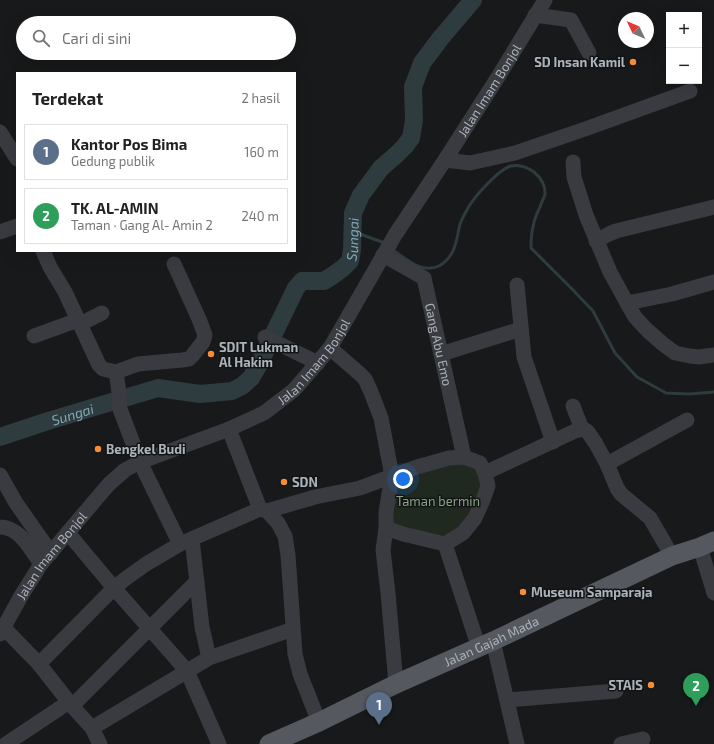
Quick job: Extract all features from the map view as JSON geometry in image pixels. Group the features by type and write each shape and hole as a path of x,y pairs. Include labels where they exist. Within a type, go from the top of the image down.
{"main road":[{"name":"Jalan Gajah Mada","path":"269,744 319,722 396,684 486,644 672,556 707,544"}],"street":[{"name":"Jalan Imam Bonjol","path":"2,631 41,564 108,484 125,470 140,462 229,430 264,413 289,395 318,363 330,348 387,248 498,78 544,0"},
{"path":"535,15 571,20 589,53"},
{"path":"445,160 470,163 514,153 690,91"},
{"path":"0,132 16,157"},
{"path":"573,162 574,177 586,216 610,272 635,317 647,330 675,352 694,356 714,355"},
{"path":"596,241 609,234 624,229 714,208"},
{"path":"0,232 16,226"},
{"name":"Gang Abu Emo","path":"387,248 424,278 464,457"},
{"path":"43,252 50,267 65,292 99,364 103,369 116,372 138,364 189,359 203,342 205,335 199,318 174,264"},
{"path":"627,303 672,294 714,282"},
{"path":"517,285 524,357 554,442"},
{"path":"34,336 102,313"},
{"path":"441,354 521,329"},
{"path":"265,337 318,363"},
{"path":"330,348 365,379 381,418 392,476 386,512 386,528 383,550 396,684"},
{"path":"116,372 120,409 140,462 186,541 196,581 202,627 209,658"},
{"path":"573,406 582,429 588,432 596,444 607,464 617,488 621,494 650,518 672,556"},
{"path":"607,464 687,420"},
{"path":"485,474 582,429"},
{"path":"229,430 263,510 278,523 285,536 288,555 295,654 319,722"},
{"path":"39,664 114,588 146,564 186,541 263,510 360,488 417,467 449,458 464,457 480,464 485,474 488,486 475,518 463,533 445,544 386,528"},
{"path":"0,475 16,503 51,552"},
{"path":"0,527 5,527 14,531 23,539 41,564"},
{"path":"68,533 114,588 188,671 219,744"},
{"path":"445,544 507,700 517,744"},
{"path":"707,544 714,593"},
{"path":"6,744 71,704 150,628 196,581"},
{"path":"92,728 209,658 293,629"},
{"path":"2,631 39,664 92,728 100,744"},
{"path":"507,700 616,691"},
{"path":"621,744 643,739"}],"green space":[{"name":"Taman bermin","path":"469,461 477,467 484,487 474,513 447,538 390,526 397,477"}],"waterway":[{"name":"Sungai","path":"0,437 158,388 200,394 232,391 242,386 251,378 296,288 302,281 324,281 343,268 350,261 352,250 353,213 361,195 381,168 396,155 411,138 414,120 413,87 422,63 473,0"},
{"path":"393,250 420,267 433,268 439,266 445,262 452,253 460,224 471,203 481,191 506,168 514,165 526,167 534,172 540,179 545,193 534,222 531,235 531,248 593,311 615,353 637,377 666,393 689,394 714,392"},
{"path":"352,231 385,244"}],"place":[{"name":"SD Insan Kamil","path":"633,62"},
{"name":"SDIT Lukman Al Hakim","path":"211,354"},
{"name":"Bengkel Budi","path":"98,449"},
{"name":"SDN","path":"284,482"},
{"name":"Museum Samparaja","path":"523,592"},
{"name":"STAIS","path":"651,685"},
{"name":"TK. AL-AMIN","path":"696,706"},
{"name":"Kantor Pos Bima","path":"379,725"}]}
